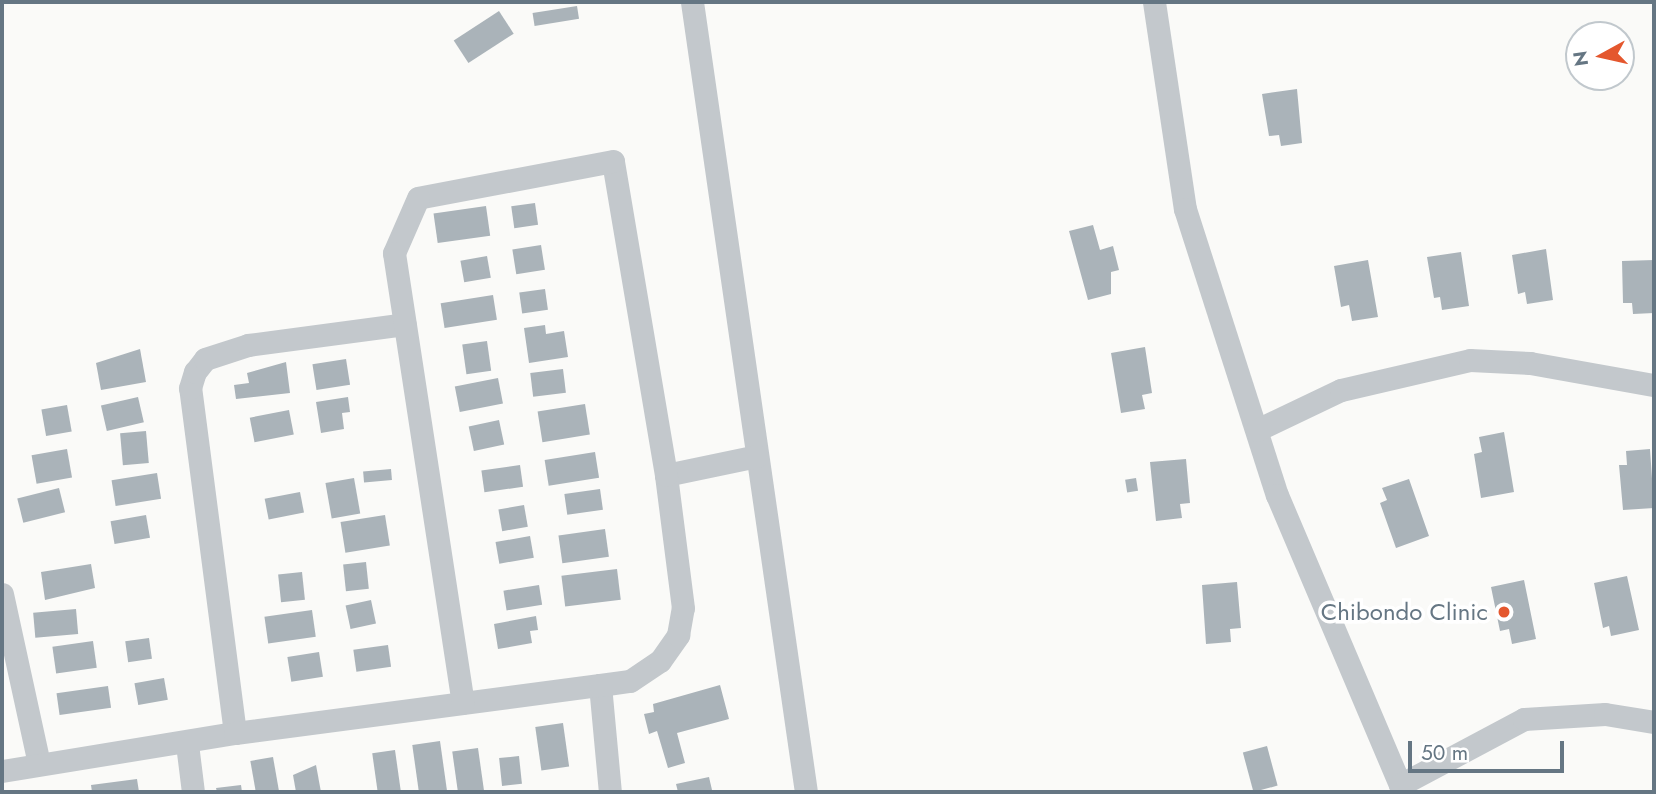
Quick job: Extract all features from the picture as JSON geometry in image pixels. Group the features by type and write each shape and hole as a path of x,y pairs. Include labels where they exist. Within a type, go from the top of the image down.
{"street":[{"path":"692,2 806,792"},
{"path":"1154,2 1185,209 1277,495 1401,789 1524,719 1605,714 1654,722"},
{"path":"2,771 39,763 187,744 235,733 600,685 629,681 660,661 678,635 683,608 666,475 613,161 418,198 394,253 463,703"},
{"path":"235,733 190,388 195,372 205,359 235,348 405,324"},
{"path":"1257,430 1341,390 1470,360 1530,363 1654,385"},
{"path":"666,475 757,456"},
{"path":"2,594 39,763"},
{"path":"600,685 610,792"},
{"path":"187,744 193,792"}],"building":[{"path":"577,6 579,19 535,26 533,13"},
{"path":"499,11 514,34 468,63 454,40"},
{"path":"1297,89 1302,143 1281,146 1279,135 1269,136 1262,94"},
{"path":"535,203 538,225 514,228 511,206"},
{"path":"486,206 490,236 438,243 434,213"},
{"path":"1093,225 1100,250 1113,246 1119,270 1111,272 1111,294 1088,300 1069,231"},
{"path":"541,245 545,270 516,274 512,250"},
{"path":"1546,249 1553,300 1527,304 1525,292 1518,294 1512,255"},
{"path":"1461,252 1469,306 1442,310 1440,297 1434,298 1427,257"},
{"path":"487,256 491,278 464,282 460,261"},
{"path":"1368,260 1378,317 1352,321 1349,305 1341,307 1334,266"},
{"path":"1654,260 1654,313 1633,314 1632,303 1623,303 1622,261"},
{"path":"545,289 548,310 522,313 519,293"},
{"path":"493,295 497,320 445,328 441,303"},
{"path":"545,325 546,334 564,331 568,357 529,363 524,328"},
{"path":"487,341 491,371 466,374 462,344"},
{"path":"1145,347 1152,393 1142,395 1145,409 1121,413 1111,353"},
{"path":"140,349 146,382 101,390 96,363"},
{"path":"346,359 350,385 316,390 312,364"},
{"path":"286,362 290,393 236,399 234,385 249,383 247,373"},
{"path":"563,369 566,393 533,397 530,373"},
{"path":"498,378 503,404 460,412 455,386"},
{"path":"138,397 144,422 107,431 101,406"},
{"path":"348,397 350,412 342,413 344,429 321,433 316,402"},
{"path":"585,404 590,435 542,442 538,412"},
{"path":"67,405 72,432 46,436 41,410"},
{"path":"289,410 294,435 255,442 250,418"},
{"path":"499,420 504,444 474,451 469,426"},
{"path":"146,431 149,463 123,465 120,433"},
{"path":"1504,432 1514,492 1481,498 1474,454 1482,452 1479,437"},
{"path":"67,449 72,478 37,484 32,455"},
{"path":"1650,449 1654,508 1623,510 1619,465 1627,465 1626,451"},
{"path":"595,452 599,478 549,486 545,460"},
{"path":"1186,459 1190,503 1180,504 1182,518 1156,521 1150,462"},
{"path":"520,465 523,487 484,492 481,470"},
{"path":"391,469 392,480 364,482 363,471"},
{"path":"157,473 161,499 116,506 112,480"},
{"path":"354,478 360,513 332,518 325,483"},
{"path":"1136,478 1138,491 1127,493 1125,480"},
{"path":"1409,479 1429,536 1396,548 1380,503 1387,500 1382,488"},
{"path":"59,488 65,512 23,523 17,498"},
{"path":"600,489 603,510 567,515 564,494"},
{"path":"300,492 304,513 269,519 265,499"},
{"path":"524,505 528,527 502,531 498,510"},
{"path":"146,515 150,538 115,544 111,521"},
{"path":"385,515 390,546 345,553 341,522"},
{"path":"605,529 609,557 562,563 558,536"},
{"path":"530,536 534,558 499,564 496,542"},
{"path":"366,562 369,589 346,591 343,564"},
{"path":"91,564 95,588 45,600 41,572"},
{"path":"617,569 621,600 565,607 561,576"},
{"path":"302,572 305,600 281,602 278,575"},
{"path":"1627,576 1639,630 1611,636 1609,626 1603,628 1594,583"},
{"path":"1524,580 1536,639 1512,644 1509,629 1500,631 1491,587"},
{"path":"1237,582 1241,628 1230,629 1231,642 1206,644 1202,585"},
{"path":"539,585 542,605 507,610 503,591"},
{"path":"371,600 376,623 351,629 346,605"},
{"path":"76,609 78,634 35,638 33,613"},
{"path":"312,610 316,637 268,643 264,617"},
{"path":"536,616 538,630 530,631 532,643 498,649 494,624"},
{"path":"149,638 152,659 128,662 125,641"},
{"path":"93,641 97,668 56,673 52,647"},
{"path":"388,645 391,667 356,672 353,650"},
{"path":"319,652 323,677 291,682 287,657"},
{"path":"164,678 168,700 138,705 134,683"},
{"path":"720,685 729,719 677,733 685,763 668,768 657,731 649,734 644,714 654,712 653,704"},
{"path":"108,686 111,708 60,715 57,693"},
{"path":"563,723 569,767 541,770 535,727"},
{"path":"440,741 447,792 419,792 412,745"},
{"path":"1267,746 1278,786 1253,792 1243,752"},
{"path":"478,748 484,792 458,792 452,752"},
{"path":"395,750 401,792 378,792 372,753"},
{"path":"519,756 522,784 502,786 499,758"},
{"path":"273,757 279,792 256,792 250,761"},
{"path":"316,765 321,792 296,792 293,775"},
{"path":"709,777 712,790 678,792 676,784"},
{"path":"137,779 139,792 92,792 91,785"},
{"path":"241,785 242,792 217,792 216,788"}],"place":[{"name":"Chibondo Clinic","path":"1504,612"}]}
